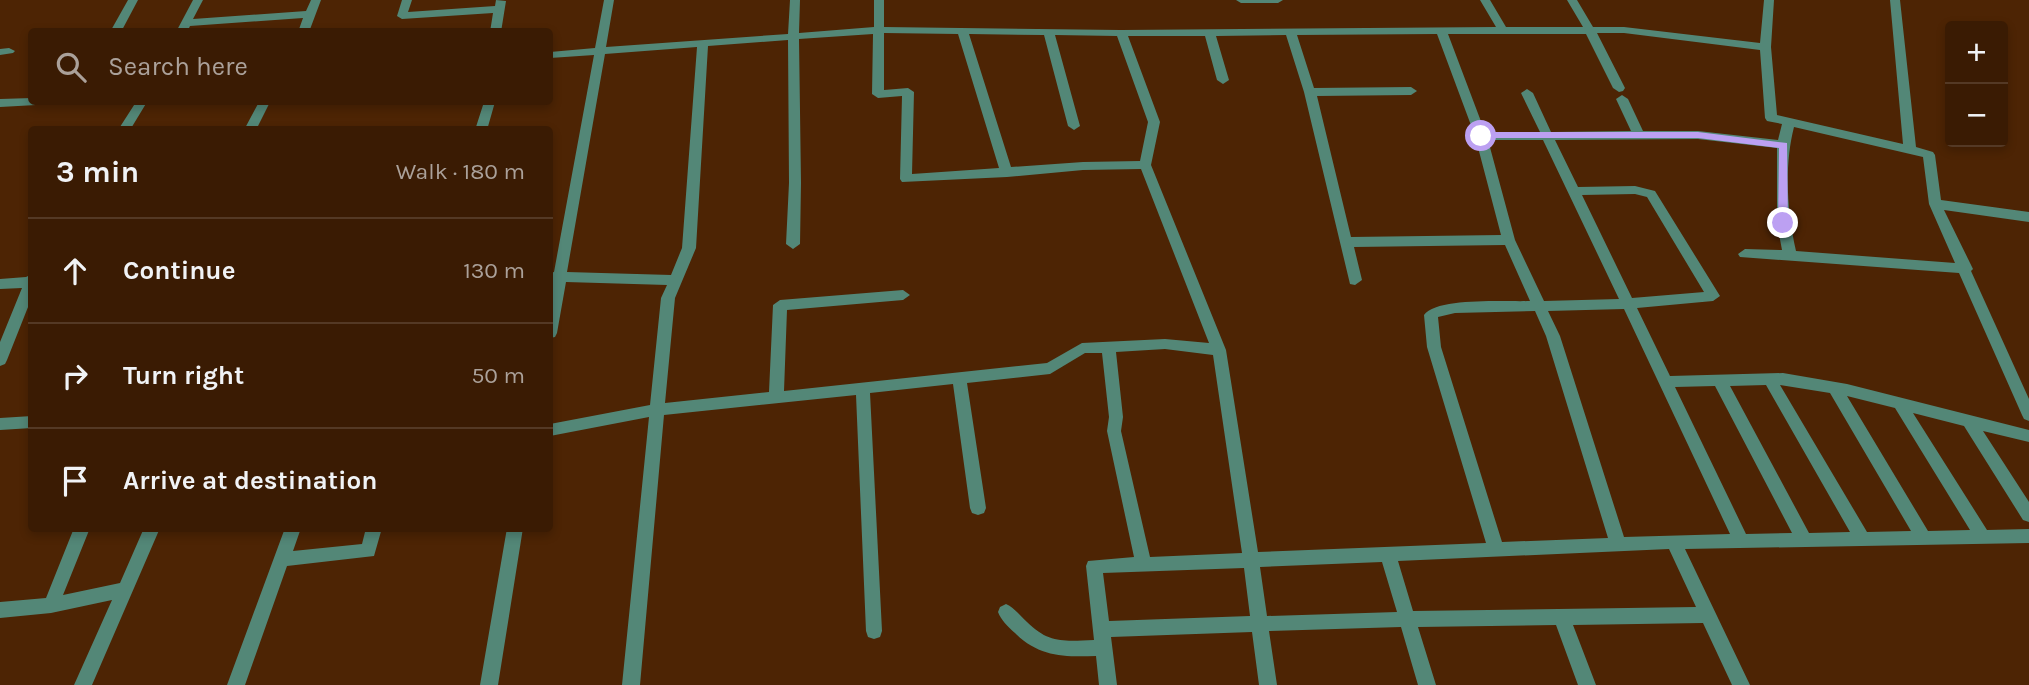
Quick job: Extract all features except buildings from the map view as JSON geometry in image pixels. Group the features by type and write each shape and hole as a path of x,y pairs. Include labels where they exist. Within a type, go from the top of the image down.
{"street":[{"path":"117,28 133,0"},
{"path":"184,27 198,0"},
{"path":"305,28 316,0"},
{"path":"407,0 402,16 501,5 496,28"},
{"path":"609,0 554,277 675,280"},
{"path":"793,244 796,191 793,36 796,0"},
{"path":"879,0 878,94 908,92 906,179 1145,164"},
{"path":"1241,0 1278,0"},
{"path":"1485,0 1503,31"},
{"path":"1572,0 1591,32 1639,136"},
{"path":"1769,0 1765,47 1770,118 1929,155 1935,205 1966,269 2029,415"},
{"path":"1895,0 1910,149"},
{"path":"184,27 310,14"},
{"path":"553,55 879,30 1121,33 1624,30 1765,47"},
{"path":"962,31 1007,173"},
{"path":"1441,31 1481,136 1509,240 1553,336 1618,544"},
{"path":"1049,32 1074,126"},
{"path":"1290,32 1310,92 1355,281"},
{"path":"1121,33 1154,122 1145,164 1219,350 1268,685"},
{"path":"1210,33 1223,80"},
{"path":"631,685 668,298 689,248 703,43"},
{"path":"1310,92 1412,91"},
{"path":"1527,93 1741,540"},
{"path":"0,103 28,102"},
{"path":"126,126 139,105"},
{"path":"252,126 262,105"},
{"path":"482,126 488,105"},
{"path":"1789,122 1783,145 1783,223 1790,255"},
{"path":"1481,136 1698,135 1783,145"},
{"path":"1496,550 1434,347 1431,315 1436,311 1455,308 1627,304 1713,296 1651,194 1635,190 1573,191"},
{"path":"1935,205 2029,217"},
{"path":"1346,242 1509,240"},
{"path":"1745,254 1966,269"},
{"path":"0,284 28,281"},
{"path":"0,360 28,289"},
{"path":"776,398 780,305 903,295"},
{"path":"553,429 657,410 1050,368 1082,348 1166,344 1219,350"},
{"path":"1108,347 1116,416 1114,431 1144,564"},
{"path":"959,379 978,508"},
{"path":"1665,382 1783,379 1835,387 2029,436"},
{"path":"1770,380 1863,538"},
{"path":"1720,382 1804,539"},
{"path":"1835,387 1923,537"},
{"path":"863,389 874,631"},
{"path":"1900,404 1982,536"},
{"path":"1969,421 2029,515"},
{"path":"0,424 28,422"},
{"path":"51,605 80,532"},
{"path":"83,685 150,532"},
{"path":"236,685 292,532"},
{"path":"282,559 368,551 373,532"},
{"path":"489,685 514,532"},
{"path":"1108,685 1094,566 1674,542 2029,536"},
{"path":"1674,542 1741,685"},
{"path":"1388,555 1427,685"},
{"path":"0,610 51,605 127,589"},
{"path":"1006,612 1039,645 1049,649 1102,648"},
{"path":"1100,629 1409,619 1708,615"},
{"path":"1561,616 1587,685"}],"route":[{"path":"1481,136 1698,135 1783,145 1783,223"}]}
